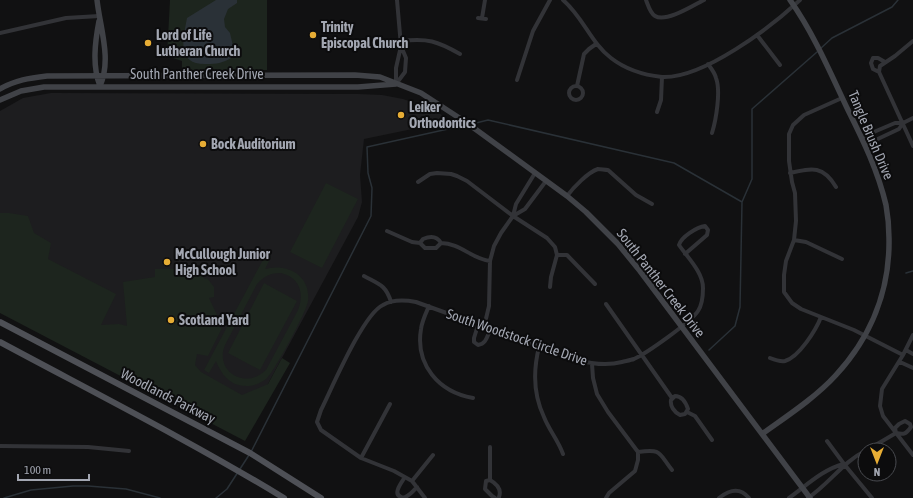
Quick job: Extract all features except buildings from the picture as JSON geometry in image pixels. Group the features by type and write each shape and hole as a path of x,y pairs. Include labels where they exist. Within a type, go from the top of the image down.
{"main road":[{"name":"Woodlands Parkway","path":"0,322 241,448 320,498"},
{"path":"0,342 162,428 231,466 284,498"}],"street":[{"path":"97,0 104,37 104,76 100,86"},
{"path":"396,84 405,72 406,58 401,44 397,0"},
{"path":"482,18 485,0"},
{"path":"517,80 537,22 550,0"},
{"path":"563,0 574,10 596,44 612,58 629,68 662,77 681,74 708,64 757,35 800,0"},
{"path":"646,0 648,7 655,16 662,18 671,16 704,0"},
{"name":"Tangle Brush Drive","path":"762,434 802,405 835,376 849,360 865,336 875,316 888,270 889,244 886,207 876,170 862,137 819,49 790,0"},
{"path":"0,33 66,18 99,17"},
{"path":"99,17 96,38 96,76 100,86"},
{"path":"757,35 780,65"},
{"path":"401,44 418,39 432,40 460,54"},
{"path":"879,72 880,66 913,41"},
{"path":"396,84 396,68 401,44"},
{"path":"577,86 584,54 588,49 596,44"},
{"path":"885,62 878,58 873,58 871,63 874,69 879,72 913,146"},
{"path":"708,64 716,78 717,85 716,122 712,133"},
{"name":"South Panther Creek Drive","path":"0,89 17,81 31,77 47,76 355,76 380,77 421,93 470,125 566,196 591,217 624,251 648,281 809,498"},
{"path":"657,112 661,100 662,77"},
{"name":"South Panther Creek Drive","path":"0,100 21,91 33,88 100,86 358,87 396,84"},
{"path":"842,98 804,115 793,125 789,134 788,150 790,173 795,194 796,210 794,240 786,261 784,292 787,298 796,306 839,323 903,355"},
{"path":"865,145 899,128 903,123 913,118"},
{"path":"862,137 894,123 903,123"},
{"path":"790,173 812,169 823,171 832,180 836,187"},
{"path":"566,196 574,186 590,173 598,170 608,170 636,195 652,204"},
{"path":"484,327 489,306 490,261 494,246 513,216 516,204 535,173"},
{"path":"418,182 430,174 451,174 466,181 513,216 547,238 556,247 557,255 550,287"},
{"path":"513,216 525,209 546,182"},
{"path":"705,226 708,230 707,235 685,254 679,245 680,241 700,227 705,226"},
{"path":"387,231 412,242 420,243 425,248 436,248 441,243"},
{"path":"420,243 423,238 433,236 441,243 453,244 474,256 490,261"},
{"path":"794,240 806,242 842,259"},
{"name":"South Woodstock Circle Drive","path":"361,458 321,430 317,422 321,410 364,325 377,308 391,302 409,301 429,306 490,330 577,360 592,364 622,362 633,359 642,354 681,327 698,311 701,304 703,287 702,280 685,254"},
{"path":"557,255 567,256 595,284"},
{"path":"364,276 381,284 386,289 391,302"},
{"path":"606,304 672,398"},
{"path":"429,306 420,331 422,356 426,367 443,386 463,396 473,398"},
{"path":"770,358 785,361 791,358 812,336 821,317"},
{"path":"478,325 474,342 478,345 482,345 485,342 490,330"},
{"path":"913,335 900,362 882,389 880,400 883,416 913,455"},
{"path":"539,347 534,377 539,406 544,419 558,441 563,454"},
{"path":"906,350 913,354"},
{"path":"900,362 913,368"},
{"path":"592,364 593,378 597,394 638,452 638,460 635,471 609,493 606,498"},
{"path":"672,398 679,396 682,398 688,409 687,412"},
{"path":"672,398 670,403 676,413 683,415 687,412"},
{"path":"390,404 361,458 394,470 412,481 425,498"},
{"path":"687,412 695,416 712,440"},
{"path":"880,442 896,433"},
{"path":"827,441 872,498"},
{"path":"0,446 88,447 129,451"},
{"path":"490,448 490,480"},
{"path":"638,452 653,450 658,451 672,470"},
{"path":"412,481 433,455"},
{"path":"789,498 836,466 844,464 857,456"},
{"path":"809,498 839,472 844,464"},
{"path":"405,477 397,490 397,494 400,497 404,498 408,496 417,487"},
{"path":"490,480 500,489 498,498 492,496 485,489 486,481 490,480"},
{"path":"719,498 730,491 736,490 742,492 749,498"}],"shaded area":[{"path":"170,0 267,0 267,70 182,70 182,61 167,56"},
{"path":"216,0 237,0 237,3 228,9 224,19 225,27 230,33 233,46 231,58 216,63 197,63 190,60 186,56 184,50 183,42 187,18"},
{"name":"McCullough Junior High School","path":"51,93 382,95 403,99 434,110 451,121 364,139 360,175 362,202 358,217 242,432 0,308 0,111 23,98"},
{"path":"326,183 358,199 322,268 290,252"},
{"path":"0,213 28,216 34,233 51,243 48,259 116,294 101,325 119,324 127,326 123,282 155,277 155,269 197,269 197,271 205,279 207,278 214,287 214,297 209,298 217,315 215,325 222,328 208,356 197,354 195,365 201,372 242,395 268,384 282,358 290,363 245,441 0,313"},
{"path":"266,254 271,257 265,269 281,268 296,273 302,278 306,284 308,292 306,307 283,354 267,378 252,386 243,386 228,380 216,361 209,373 204,370","holes":["281,273 292,278 299,287 301,298 298,310 266,370 258,376 250,378 241,378 234,375 228,370 224,363 223,355 225,345 257,284 271,274"]},
{"path":"264,283 297,301 260,370 228,353"}],"waterway":[{"path":"820,49 832,38 892,7 898,0"},
{"path":"742,202 752,179 752,109 817,52"},
{"path":"472,124 488,120 674,163 742,202 740,307 735,326 709,350"},
{"path":"251,452 371,216 372,188 368,173 367,147 466,125"},
{"path":"906,273 913,271"},
{"path":"240,469 249,455"},
{"path":"216,498 227,489 238,472"},
{"path":"4,498 31,490 73,486 126,489 160,498"}],"place":[{"name":"Trinity Episcopal Church","path":"313,35"},
{"name":"Lord of Life Lutheran Church","path":"148,43"},
{"name":"Leiker Orthodontics","path":"401,115"},
{"name":"Bock Auditorium","path":"203,144"},
{"name":"McCullough Junior High School","path":"167,262"},
{"name":"Scotland Yard","path":"171,320"}]}
